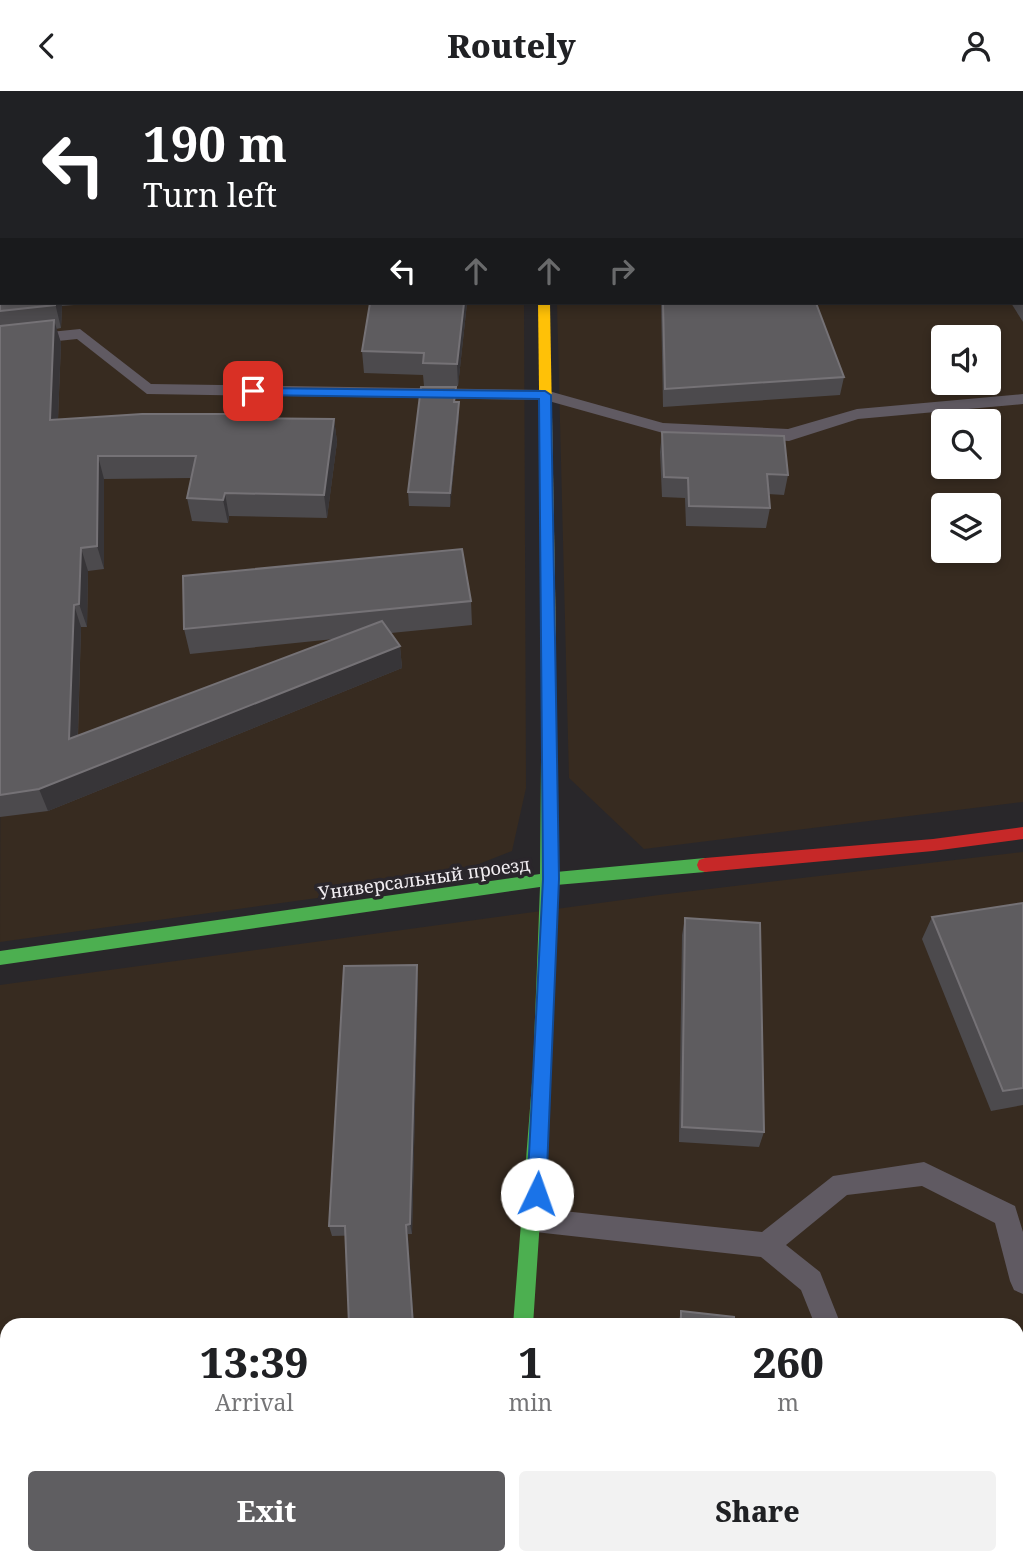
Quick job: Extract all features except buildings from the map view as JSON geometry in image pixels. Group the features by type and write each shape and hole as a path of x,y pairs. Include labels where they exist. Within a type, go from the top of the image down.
{"street":[{"path":"524,1318 535,1220 551,879 544,305"},
{"name":"Универсальный проезд","path":"0,958 551,879 933,845 1023,833"}],"lane":[{"path":"0,342 80,334 147,390 545,395 663,428 789,435 857,414 1023,398"},
{"path":"766,1245 842,1184 924,1174 1006,1215 1023,1281"},
{"path":"535,1220 766,1245 811,1281 825,1318"}],"shaded area":[{"path":"2,305 524,305 526,788 512,851 433,882 0,942"},
{"path":"557,305 1023,305 1023,802 644,849 569,778"},
{"path":"1023,852 1023,1318 0,1318 0,985 659,895"}],"traffic: fast":[{"path":"524,1318 542,1070 548,900 549,644"},
{"path":"0,958 551,879 705,865"}],"traffic: slow":[{"path":"544,305 549,644"}],"traffic: jam":[{"path":"705,865 933,845 1023,833"}],"route":[{"path":"253,391 545,395 551,879 537,1194"}]}
